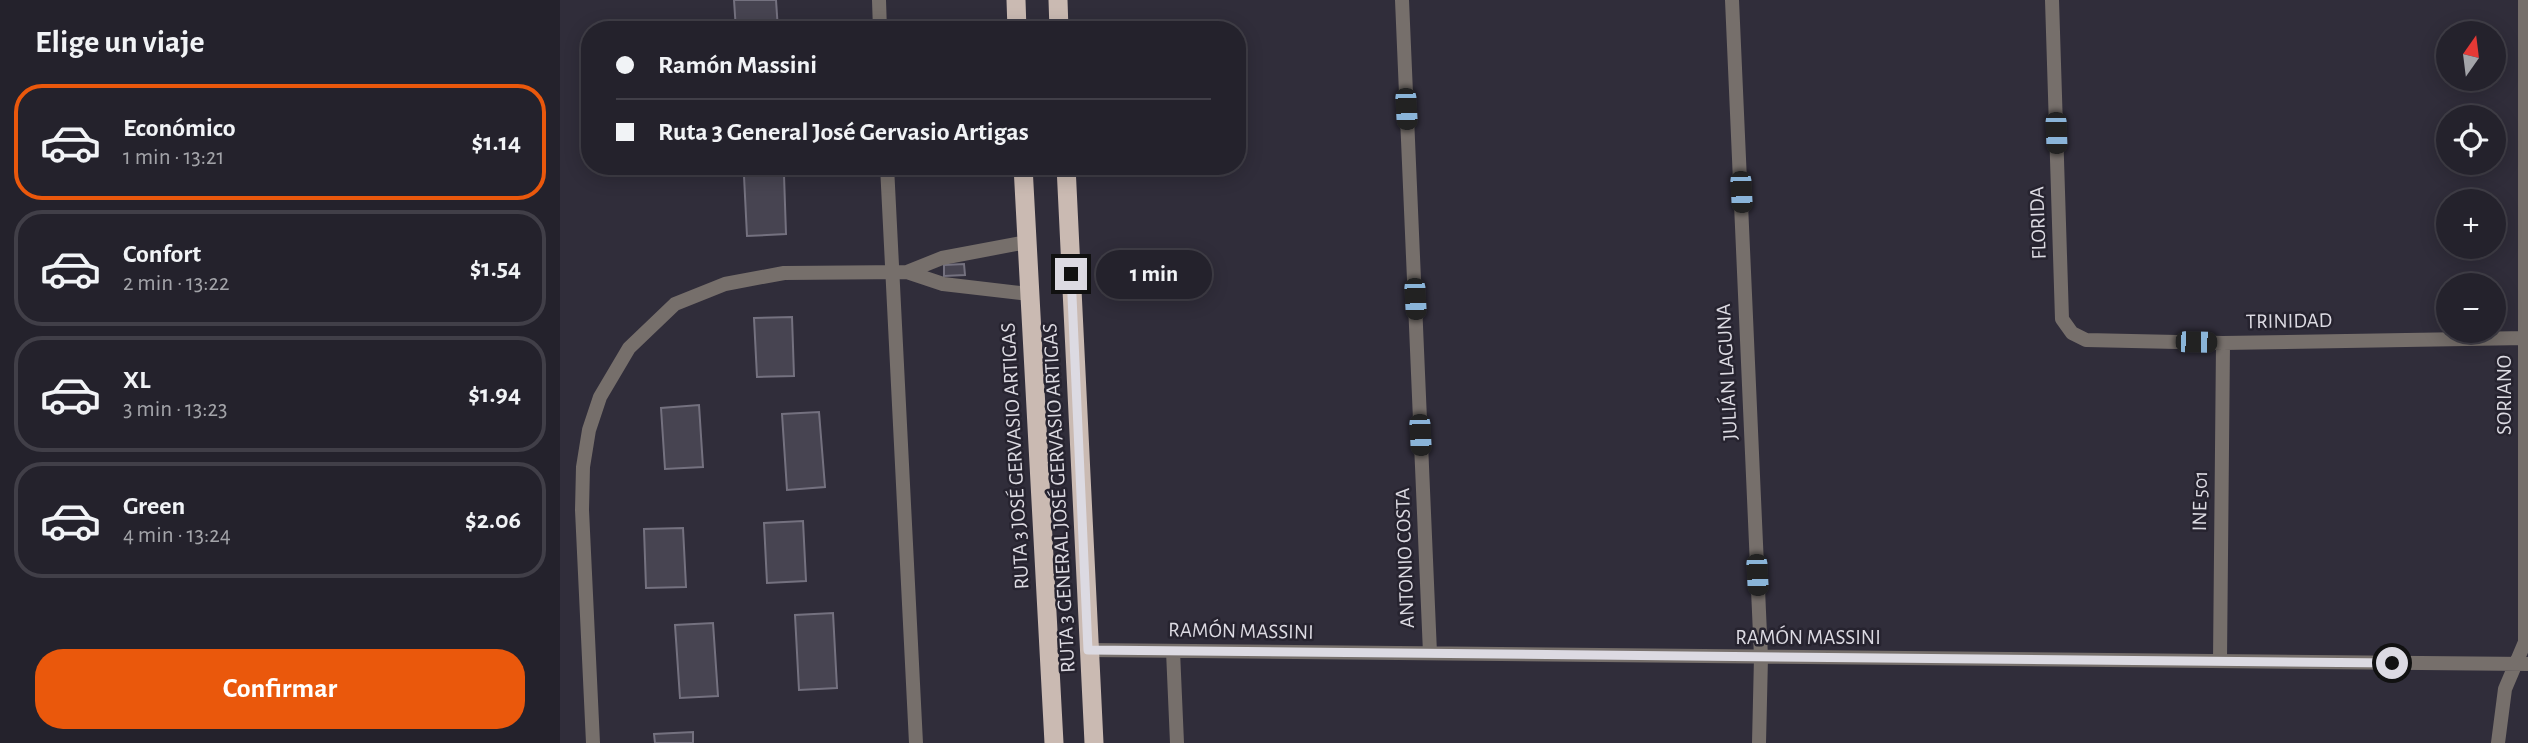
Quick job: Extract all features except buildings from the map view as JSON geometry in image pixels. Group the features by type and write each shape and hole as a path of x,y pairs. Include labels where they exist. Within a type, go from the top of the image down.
{"highway":[{"path":"1016,0 1017,21"},
{"path":"1058,0 1059,21"},
{"name":"RUTA 3 JOSÉ GERVASIO ARTIGAS","path":"1023,175 1054,743"},
{"name":"RUTA 3 GENERAL JOSÉ GERVASIO ARTIGAS","path":"1066,175 1094,743"}],"street":[{"path":"879,0 880,21"},
{"name":"ANTONIO COSTA","path":"1402,0 1430,653"},
{"name":"JULIÁN LAGUNA","path":"1732,0 1761,657 1759,743"},
{"name":"FLORIDA","path":"2052,0 2062,320"},
{"name":"SORIANO","path":"2498,743 2505,689 2522,664 2525,642 2525,0"},
{"path":"888,175 900,271 916,743"},
{"path":"593,743 582,509 583,467 589,430 600,397 629,348 675,304 725,284 784,273 900,271 942,258 1027,243"},
{"path":"900,271 943,284 1030,294"},
{"name":"TRINIDAD","path":"2062,320 2072,333 2086,340 2223,343 2526,338"},
{"name":"INE 501","path":"2220,661 2223,343"},
{"name":"RAMÓN MASSINI","path":"1088,650 2522,664"},
{"path":"1173,651 1177,743"}],"route":[{"path":"1071,274 1088,650 2392,663"}]}
